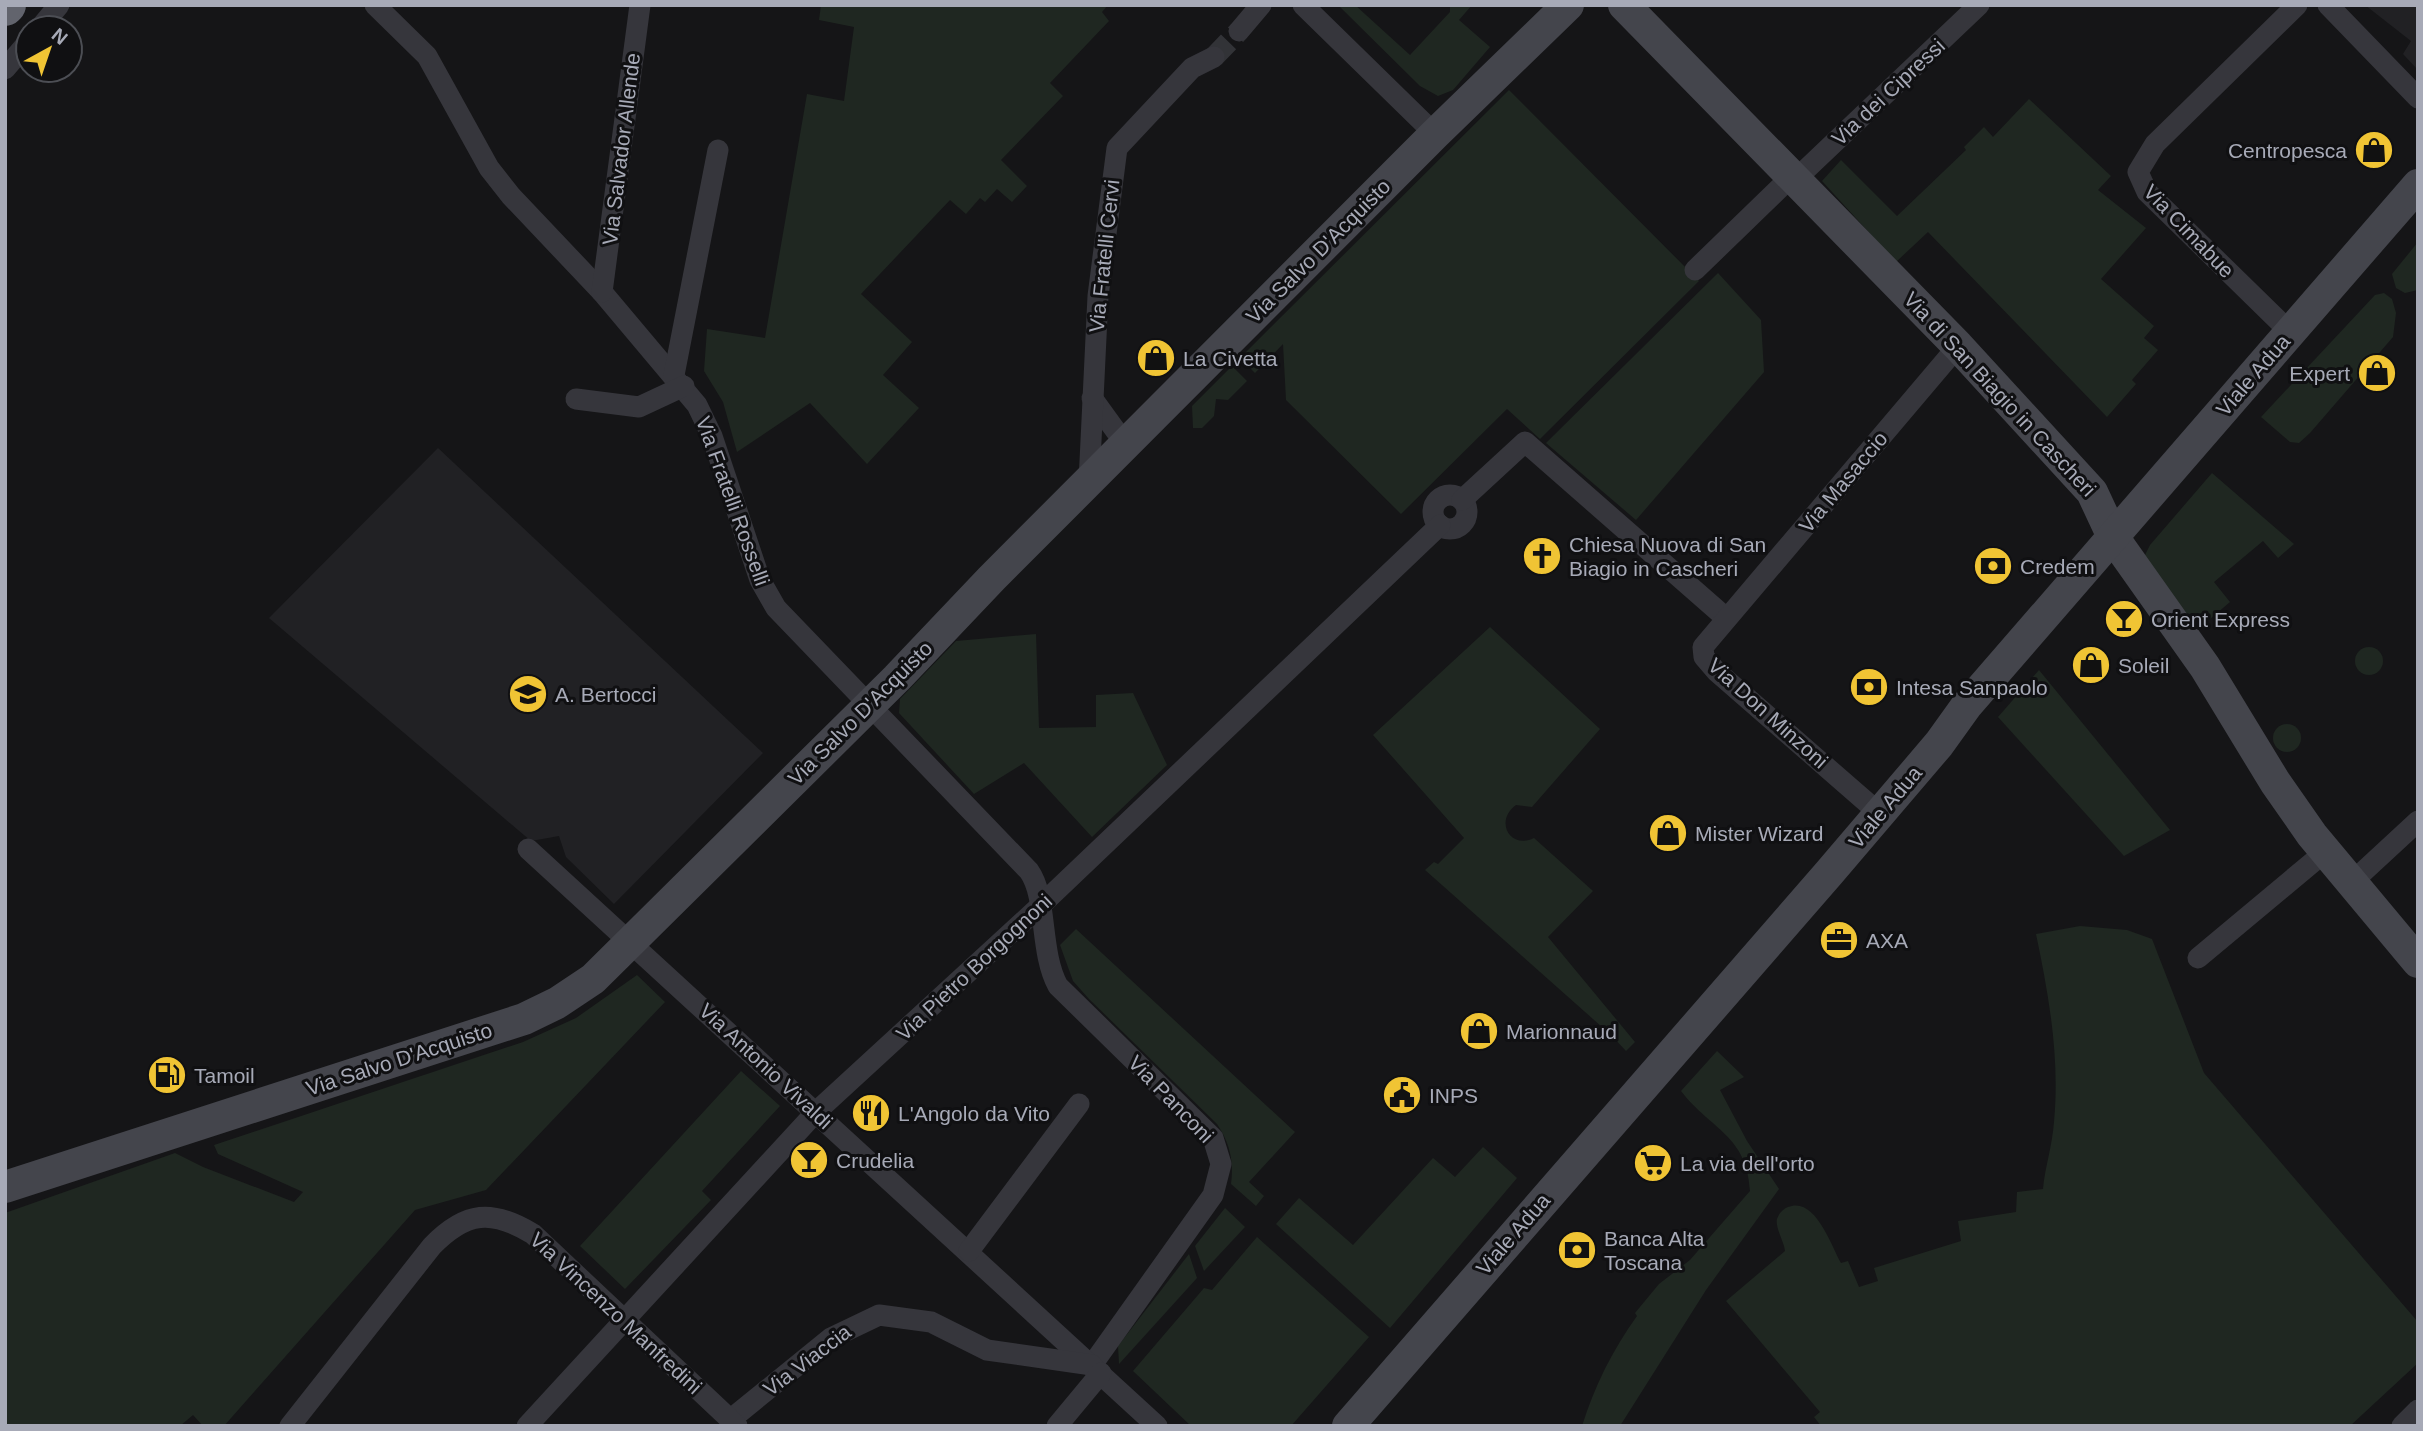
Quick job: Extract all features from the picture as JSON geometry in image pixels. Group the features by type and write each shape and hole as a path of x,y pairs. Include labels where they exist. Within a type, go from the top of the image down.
{"street":[{"name":"Via Fratelli Rosselli","path":"375,5 427,56 489,169 679,381 706,420 767,594 788,624 1029,871 1035,882 1039,907"},
{"name":"Via Salvador Allende","path":"602,292 640,5"},
{"path":"1246,5 1235,27 1261,5"},
{"path":"1303,5 1434,134"},
{"name":"Via Salvo D'Acquisto","path":"5,1186 542,1012 593,979 869,706 1434,134 1568,5"},
{"name":"Via di San Biagio in Cascheri","path":"1624,5 1958,345 2092,492 2113,537 2205,667 2275,782 2325,852 2418,962"},
{"name":"Via dei Cipressi","path":"1795,177 1979,5"},
{"name":"Via Cimabue","path":"2290,332 2147,192 2138,172 2155,144 2297,5"},
{"path":"2328,5 2418,98"},
{"name":"Via Fratelli Cervi","path":"1089,482 1098,296 1117,148 1206,56"},
{"path":"576,399 639,407 679,381 718,150"},
{"path":"1695,271 1795,177"},
{"name":"Viale Adua","path":"1348,1426 1879,813 1967,705 2418,184"},
{"name":"Via Masaccio","path":"1726,618 1958,345"},
{"path":"1092,398 1126,444"},
{"name":"Via Pietro Borgognoni","path":"527,1426 816,1112 1039,907 1440,526 1449,529 1462,524 1468,512 1462,500 1522,443 1527,443 1726,618"},
{"name":"Via Don Minzoni","path":"1726,618 1703,647 1709,663 1879,813"},
{"path":"2351,883 2418,821"},
{"name":"Via Antonio Vivaldi","path":"528,849 1157,1426"},
{"path":"2198,958 2325,852"},
{"name":"Via Panconi","path":"1039,907 1047,957 1058,986 1205,1127 1216,1144 1221,1164 1219,1180 1208,1205 1057,1426"},
{"path":"969,1251 1079,1104"},
{"name":"Via Vincenzo Manfredini","path":"289,1426 432,1246 449,1230 474,1217 503,1220 533,1234 734,1423"},
{"name":"Via Viaccia","path":"734,1423 831,1338 879,1315 932,1322 987,1350 1096,1369"},
{"path":"2402,1426 2418,1410"}],"shaded area":[{"path":"821,5 1108,5 1102,12 1109,21 1050,83 1063,96 1001,160 1027,186 1012,202 997,189 985,202 980,198 966,214 950,200 861,294 912,342 883,375 919,408 867,464 810,403 737,452 723,402 704,371 707,329 765,338 807,94 844,101 854,27 819,20"},
{"path":"1338,5 1355,5 1410,55 1450,12 1450,5 1472,5 1459,20 1490,47 1453,90 1438,96 1420,86"},
{"path":"2365,5 2418,5 2418,70 2403,54 2411,41"},
{"path":"1509,90 1699,281 1540,439 1507,409 1401,514 1286,400 1283,344 1255,373 1240,358"},
{"path":"2029,99 2111,176 2098,190 2146,228 2101,279 2154,326 2144,338 2158,350 2132,380 2136,384 2107,417 1928,232 1896,262 1822,181 1841,160 1897,216 1966,150 1964,147 1984,127 1993,137"},
{"path":"2418,242 2418,290 2405,293 2396,288 2392,274"},
{"path":"1718,273 1761,320 1764,372 1636,520 1546,443"},
{"path":"2384,293 2392,299 2396,313 2393,337 2310,433 2299,443 2290,442 2261,417 2375,295"},
{"path":"1232,366 1247,381 1228,400 1216,399 1214,416 1202,428 1193,428 1192,406"},
{"name":"A. Bertocci","path":"438,448 763,753 614,904 566,857 559,836 531,841 269,618"},
{"path":"2212,473 2294,544 2278,558 2263,541 2214,582 2230,602 2196,631 2144,557 2150,545"},
{"path":"1490,627 1600,729 1532,807 1516,805 1509,812 1506,826 1512,837 1518,840 1534,838 1593,891 1548,937 1635,1042 1626,1051 1425,870 1434,862 1438,864 1464,838 1373,735"},
{"path":"1036,634 1039,728 1096,727 1096,695 1133,693 1167,765 1092,837 1024,763 974,794 899,713 900,699 956,641"},
{"path":"2369,647 2379,651 2383,661 2379,671 2369,675 2359,671 2355,661 2359,651"},
{"path":"2039,670 2170,830 2124,856 1998,717"},
{"path":"2287,724 2297,728 2301,738 2297,748 2287,752 2277,748 2273,738 2277,728"},
{"path":"2080,926 2127,930 2152,939 2204,1073 2418,1322 2418,1363 2350,1426 1821,1426 1814,1417 1820,1412 1726,1301 1785,1251 1777,1219 1788,1207 1798,1206 1814,1215 1841,1263 1848,1261 1859,1287 1878,1281 1874,1268 1961,1241 1958,1221 2016,1212 2017,1192 2043,1189 2053,1131 2056,1074 2049,1004 2036,934"},
{"path":"1076,929 1295,1132 1249,1182 1264,1196 1256,1206 1231,1184 1230,1153 1217,1124 1073,981 1060,945"},
{"path":"637,975 665,1002 486,1190 415,1210 224,1426 203,1426 193,1415 180,1426 5,1426 5,1213 175,1153 203,1167 294,1202 303,1192 218,1154 214,1145 523,1042 576,1018"},
{"path":"1717,1051 1744,1077 1720,1090 1747,1141 1779,1189 1706,1290 1620,1426 1582,1426 1599,1382 1612,1355 1637,1316 1635,1313 1659,1284 1690,1260 1750,1191 1747,1172 1735,1145 1681,1091"},
{"path":"741,1071 780,1106 702,1191 711,1200 625,1289 580,1246"},
{"path":"1483,1147 1517,1178 1390,1328 1276,1224 1299,1198 1353,1245 1433,1158 1455,1177"},
{"path":"1225,1208 1245,1227 1204,1271 1195,1246"},
{"path":"1257,1237 1369,1337 1291,1426 1191,1426 1133,1371 1204,1288 1212,1290"},
{"path":"1189,1254 1197,1278 1119,1364 1118,1346"}],"tunnel":[{"path":"1214,57 1239,31"}],"place":[{"name":"Centropesca","path":"2374,150"},
{"name":"La Civetta","path":"1156,358"},
{"name":"Expert","path":"2377,373"},
{"name":"Chiesa Nuova di San Biagio in Cascheri","path":"1542,556"},
{"name":"Credem","path":"1993,566"},
{"name":"Orient Express","path":"2124,619"},
{"name":"Soleil","path":"2091,665"},
{"name":"Intesa Sanpaolo","path":"1869,687"},
{"name":"A. Bertocci","path":"528,694"},
{"name":"Mister Wizard","path":"1668,833"},
{"name":"AXA","path":"1839,940"},
{"name":"Marionnaud","path":"1479,1031"},
{"name":"Tamoil","path":"167,1075"},
{"name":"INPS","path":"1402,1095"},
{"name":"L'Angolo da Vito","path":"871,1113"},
{"name":"Crudelia","path":"809,1160"},
{"name":"La via dell'orto","path":"1653,1163"},
{"name":"Banca Alta Toscana","path":"1577,1250"}]}
